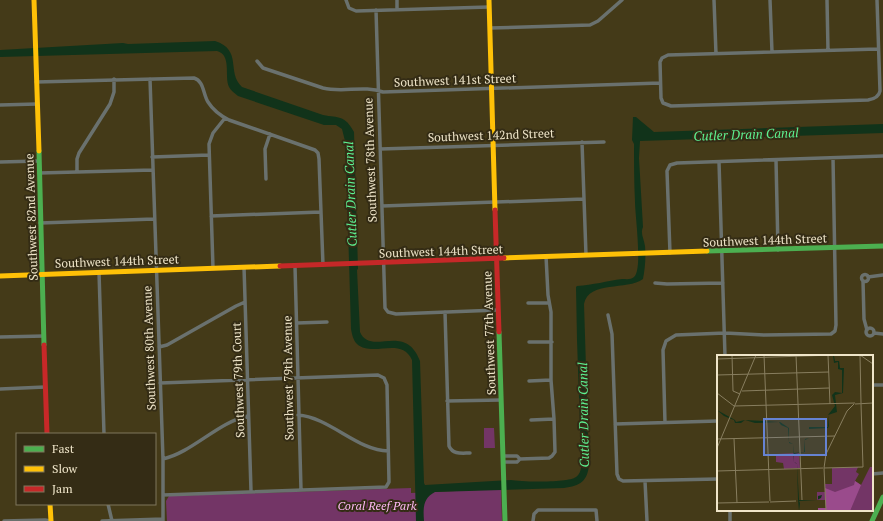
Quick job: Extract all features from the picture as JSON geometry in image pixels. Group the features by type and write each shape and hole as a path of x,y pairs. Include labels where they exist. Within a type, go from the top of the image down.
{"street":[{"name":"Southwest 82nd Avenue","path":"34,0 47,433"},
{"path":"346,0 347,5 351,10 356,11 489,7"},
{"path":"397,0 397,10"},
{"name":"Southwest 77th Avenue","path":"489,0 505,521"},
{"path":"490,28 590,25 598,21 622,0"},
{"path":"714,0 716,54"},
{"path":"770,0 772,52"},
{"path":"827,0 828,50"},
{"path":"877,0 880,92 876,97 868,100 669,106 663,103 661,98 660,64 662,58 673,54 878,49"},
{"name":"Southwest 78th Avenue","path":"376,10 384,304 389,313 396,314 444,312"},
{"name":"Southwest 141st Street","path":"257,61 263,68 327,89 373,88 383,92 660,83"},
{"path":"36,82 192,77 198,79 209,104 217,113 225,118 317,151 319,159 322,265"},
{"name":"Southwest 80th Avenue","path":"150,79 163,459 163,520"},
{"path":"77,172 77,159 79,153 112,102 114,80"},
{"path":"0,105 37,104"},
{"path":"213,268 209,155 211,137 216,128 225,118"},
{"path":"266,179 265,149 270,134"},
{"path":"582,142 586,256"},
{"name":"Southwest 142nd Street","path":"380,149 604,142"},
{"path":"152,157 209,155"},
{"path":"670,253 668,167 677,163 883,156"},
{"path":"665,423 663,351 665,342 669,338 676,335 725,333 764,335 831,334 835,331 833,158"},
{"path":"776,160 778,250"},
{"path":"0,162 39,161"},
{"path":"719,162 726,355"},
{"path":"39,173 153,170"},
{"path":"382,206 584,199"},
{"path":"211,216 321,212"},
{"path":"40,223 154,219"},
{"name":"Southwest 144th Street","path":"0,276 497,259 546,256 722,252 883,246"},
{"path":"503,462 516,462 520,459 549,458 553,455 555,450 551,380 551,312 546,256"},
{"name":"Southwest 79th Avenue","path":"295,266 301,490"},
{"name":"Southwest 79th Court","path":"244,267 251,491"},
{"path":"99,272 104,433"},
{"path":"883,276 868,277 868,281 863,281 864,318 867,330 872,329 874,333 883,334"},
{"path":"655,283 723,283"},
{"path":"159,347 167,345 245,302"},
{"path":"528,303 549,303"},
{"path":"470,453 453,452 449,444 444,312 498,310"},
{"path":"608,315 612,334 617,474 619,480 645,481 717,479"},
{"path":"297,323 327,322"},
{"path":"0,337 44,336"},
{"path":"528,342 552,342"},
{"path":"160,383 378,375 383,377 387,385 390,482 388,486 384,487 163,495"},
{"path":"529,381 551,380"},
{"path":"0,389 45,387"},
{"path":"448,402 501,400"},
{"path":"298,415 313,418 375,450 388,451"},
{"path":"163,459 179,453 235,420 248,416"},
{"path":"531,420 554,419"},
{"path":"615,424 717,421"},
{"path":"503,456 517,456 520,459"},
{"path":"873,474 883,473"},
{"path":"645,481 647,521"},
{"path":"872,521 883,497"},
{"path":"4,521 51,521 50,505"},
{"path":"108,505 112,521"},
{"path":"533,521 534,513 538,510 596,510 597,521"},
{"path":"102,521 163,520"}],"green space":[{"path":"484,428 494,428 495,448 484,448"},
{"name":"Coral Reef Park","path":"411,488 411,493 501,489 502,521 167,521 166,501 169,496"}],"water":[{"name":"Cutler Drain Canal","path":"215,41 224,45 229,50 232,56 237,81 242,87 323,115 341,118 348,123 354,132 360,332 365,339 372,341 397,341 406,343 414,349 420,361 425,485 511,480 534,482 555,481 571,479 576,477 580,472 581,460 576,287 630,279 634,277 637,272 638,242 634,144 632,140 633,117 636,117 654,132 883,124 883,133 640,141 639,158 643,227 642,236 645,246 645,267 643,279 636,283 609,287 593,292 587,297 584,304 589,464 585,479 575,486 564,488 435,492 426,500 424,521 416,521 412,360 407,353 401,349 364,348 357,344 351,329 346,160 345,141 342,129 336,125 324,125 238,96 229,87 226,61 222,53 217,51 0,57 0,50 123,43"}],"traffic: fast":[{"path":"39,151 44,345"},
{"path":"707,251 883,246"},
{"path":"499,332 505,521"},
{"path":"872,521 883,497"}],"traffic: slow":[{"path":"34,0 39,151"},
{"path":"489,0 495,210"},
{"path":"504,258 707,251"},
{"path":"0,276 280,266"},
{"path":"50,505 51,521"}],"traffic: jam":[{"path":"495,210 499,332"},
{"path":"280,266 504,258"},
{"path":"44,345 47,433"}]}
